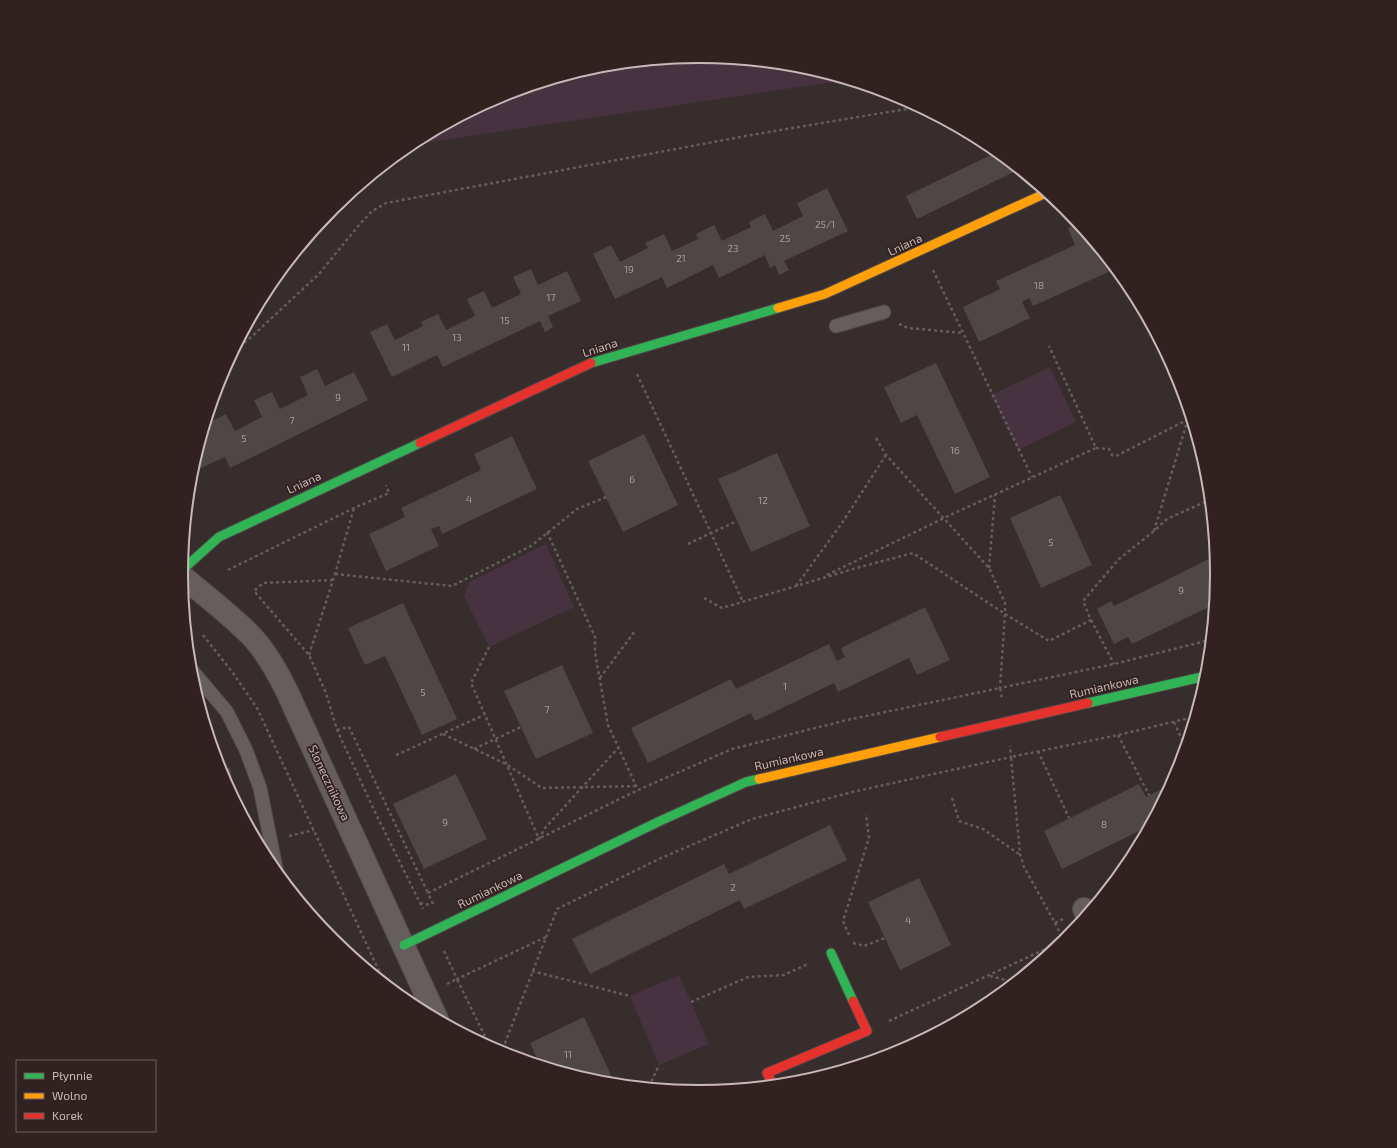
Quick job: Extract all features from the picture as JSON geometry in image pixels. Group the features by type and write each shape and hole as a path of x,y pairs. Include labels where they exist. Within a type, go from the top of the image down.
{"street":[{"name":"Lniana","path":"188,564 219,537 376,462 592,362 825,294 1041,195"},
{"name":"Słonecznikowa","path":"188,581 242,627 256,642 274,667 296,709 434,1011"},
{"name":"Rumiankowa","path":"404,945 660,821 746,782 1199,678"},
{"path":"770,1080 767,1074 867,1031 831,953"}],"lane":[{"path":"836,326 881,313"},
{"path":"198,677 227,712 246,750 260,788 274,858"}],"path":[{"path":"242,344 319,274 371,212 386,203 743,137 909,109"},
{"path":"923,250 1032,477"},
{"path":"881,313 908,328 963,333"},
{"path":"1049,346 1096,448"},
{"path":"626,352 743,602"},
{"path":"820,579 944,518 1096,448 1109,450 1112,455 1116,456 1185,420"},
{"path":"1154,530 1186,424"},
{"path":"876,438 886,455 989,568 1005,603 1000,688 1114,664 1205,641"},
{"path":"796,586 842,523 886,455"},
{"path":"228,570 354,508 389,493 376,462"},
{"path":"989,568 995,495"},
{"path":"335,574 452,586 530,546 577,508 606,497"},
{"path":"1114,664 1091,620 1083,601 1119,559 1167,519 1204,502"},
{"path":"309,655 354,508"},
{"path":"688,544 737,521"},
{"path":"547,532 595,638 595,653 608,725 638,790"},
{"path":"704,598 722,608 913,553 1005,614 1049,641 1091,620"},
{"path":"333,580 263,583 254,591 309,655 326,693 337,730 374,812 457,979 546,936"},
{"path":"600,678 635,630"},
{"path":"204,635 257,708 380,973"},
{"path":"489,646 471,683 539,839 545,828 619,747"},
{"path":"396,755 484,715"},
{"path":"1061,934 1024,867 1020,854 1011,757 1118,735 1188,718"},
{"path":"1174,722 1182,739"},
{"path":"337,730 349,726 428,893"},
{"path":"474,749 521,727"},
{"path":"442,734 506,764 542,788 637,786"},
{"path":"1118,735 1149,795"},
{"path":"1038,751 1070,818"},
{"path":"952,798 959,821 983,829 1020,854"},
{"path":"852,943 843,921 869,838 866,814"},
{"path":"270,840 314,830"},
{"path":"1055,923 1080,914"},
{"path":"691,1002 748,977 784,975 852,943 864,946 885,938"},
{"path":"867,1031 1042,951"},
{"path":"532,971 630,996"},
{"path":"990,976 1008,981"},
{"path":"651,1083 659,1065"}],"shaded area":[{"path":"698,63 732,64 765,67 836,82 425,143 443,131 472,116 534,90 566,80 632,67"},
{"path":"1050,367 1076,422 1018,450 991,395"},
{"path":"546,544 574,607 489,647 464,596 469,582"},
{"path":"679,975 709,1044 659,1065 630,996"}],"building":[{"path":"991,155 1014,172 917,219 906,196"},
{"path":"827,188 848,231 784,261 789,270 779,275 775,265 770,268 765,255 719,278 713,265 667,288 662,277 615,299 593,254 611,245 620,262 648,248 645,243 664,234 672,251 698,239 696,234 714,225 722,241 751,227 749,222 765,214 773,231 803,216 797,203"},
{"path":"1072,226 1110,271 1033,306 1029,298 1022,302 1030,318 979,342 963,307 1000,289 996,281 1075,245 1068,228"},
{"path":"531,269 538,285 567,271 581,301 548,316 553,327 545,332 540,321 443,367 437,355 392,377 370,332 387,324 395,340 423,326 421,322 438,314 446,330 475,316 467,299 484,291 492,308 521,294 513,277"},
{"path":"936,363 990,477 955,494 917,415 901,423 884,387"},
{"path":"317,369 325,386 354,372 368,400 230,468 225,457 198,469 211,421 226,414 235,431 262,417 254,400 272,392 280,409 308,395 300,377"},
{"path":"644,434 678,505 623,532 588,461"},
{"path":"512,436 537,489 442,534 439,526 431,529 439,546 386,571 369,534 405,517 401,508 481,470 474,454"},
{"path":"777,453 810,526 751,552 718,479"},
{"path":"1060,495 1092,565 1041,588 1010,518"},
{"path":"1209,559 1210,574 1208,607 1132,644 1128,637 1114,644 1097,609 1111,601 1114,606"},
{"path":"403,603 457,719 422,735 385,656 365,665 348,628"},
{"path":"925,607 950,660 917,675 909,658 838,692 834,683 755,721 751,713 648,763 631,728 731,679 736,689 829,644 837,661 845,657 841,648"},
{"path":"562,665 593,733 536,759 504,691"},
{"path":"230,768 234,786 226,770 226,769"},
{"path":"456,774 487,839 424,869 393,804"},
{"path":"1139,784 1146,797 1162,789 1141,830 1062,869 1044,831"},
{"path":"830,825 847,860 744,909 740,900 590,974 572,939 724,864 729,874"},
{"path":"919,878 951,945 900,970 868,902"},
{"path":"584,1017 612,1077 566,1068 537,1059 530,1043"}],"traffic: fast":[{"path":"591,363 778,308"},
{"path":"188,564 219,537 420,443"},
{"path":"1088,703 1199,678"},
{"path":"404,945 660,821 746,782 759,779"},
{"path":"831,953 853,1001"}],"traffic: slow":[{"path":"778,308 825,294 1041,195"},
{"path":"759,779 940,737"}],"traffic: jam":[{"path":"420,443 591,363"},
{"path":"940,737 1088,703"},
{"path":"770,1080 767,1073 867,1031 853,1001"}]}
